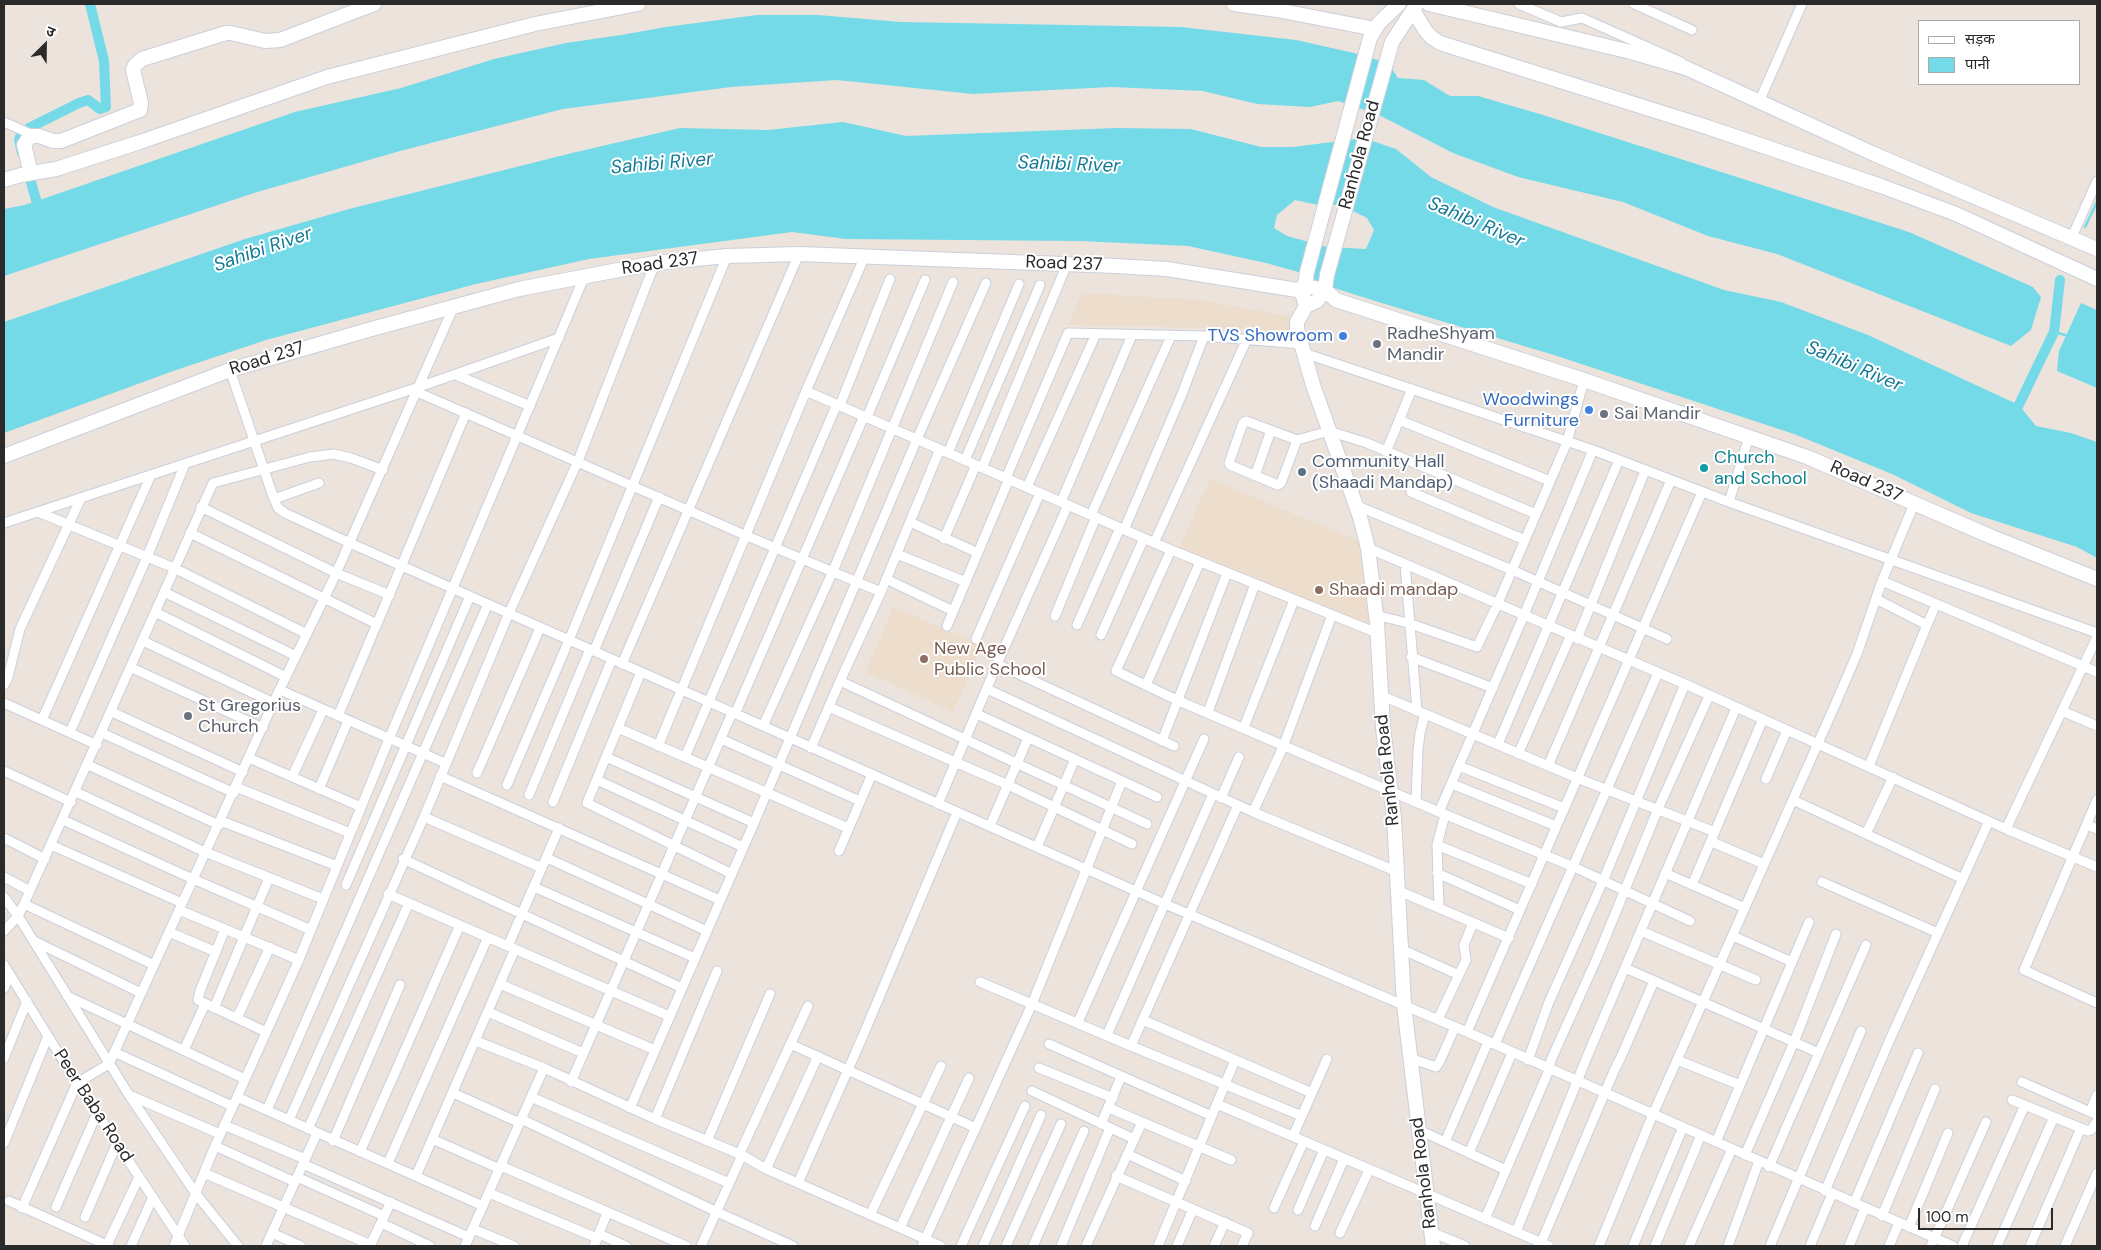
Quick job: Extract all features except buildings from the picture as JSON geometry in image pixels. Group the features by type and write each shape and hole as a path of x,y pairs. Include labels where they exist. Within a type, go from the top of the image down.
{"street":[{"path":"4,122 33,135 53,141 62,141 136,113 142,107 133,70 142,58 231,33 265,41 280,40 374,4"},
{"path":"4,180 56,169 327,77 535,24 638,4"},
{"path":"1234,4 1277,10 1375,30 1397,6"},
{"path":"1429,4 1614,48 1686,68 1874,154 2097,249"},
{"path":"1518,4 1561,22 1582,18 1679,60 1686,68"},
{"path":"1634,4 1692,30"},
{"path":"1759,102 1802,4"},
{"path":"1413,18 1437,42 1707,127 1881,186 1956,214 2097,279"},
{"name":"Ranhola Road","path":"1325,290 1327,276 1392,42 1413,18"},
{"name":"Ranhola Road","path":"1375,30 1306,279 1303,296 1306,306 1297,322 1312,385 1360,517 1368,548 1377,633 1380,695 1398,872 1404,1004 1432,1239"},
{"path":"27,174 24,145 27,138 33,135"},
{"path":"2071,239 2097,181"},
{"path":"622,664 799,254"},
{"name":"Road 237","path":"4,456 230,370 519,289 655,263 727,256 799,254 1067,264 1167,270 1297,290 1306,279 1325,290 1336,300 1584,380 1807,457 1914,504 2097,579"},
{"path":"508,785 727,256"},
{"path":"658,746 806,391 865,256"},
{"path":"289,1120 403,859 424,816 510,613 578,461 655,263"},
{"path":"944,539 979,466 1067,264"},
{"path":"174,1246 214,1146 299,960 360,807 585,276"},
{"path":"685,757 774,547 839,405 890,278"},
{"path":"571,1082 925,280"},
{"path":"763,726 833,572 952,282"},
{"path":"630,1108 754,823 916,439 986,283"},
{"path":"812,748 910,522 1019,284"},
{"path":"965,460 1040,285"},
{"path":"1306,306 1317,301 1325,290"},
{"path":"22,1208 77,1083 109,1064 286,676 350,543 454,306"},
{"path":"947,626 1068,333 1204,336 1247,339 1303,348 1412,389 1593,450 1729,502 2097,633"},
{"path":"1028,487 1096,334"},
{"path":"938,804 957,763 1132,335"},
{"path":"1055,616 1094,516 1170,336"},
{"path":"1077,625 1182,394 1204,336"},
{"path":"4,523 418,389 559,338"},
{"path":"1154,543 1247,339"},
{"path":"230,370 278,508 350,543 540,628 1164,904 1404,1004 1549,1070 1745,1154 1769,1167 1908,1227 1933,1242 1953,1246"},
{"path":"456,375 530,406"},
{"path":"1375,615 1408,623 1477,647 1498,603 1567,442 1584,380"},
{"path":"418,389 517,436 881,592"},
{"path":"1386,452 1412,389"},
{"path":"806,391 1154,543 1377,633"},
{"path":"338,716 466,413"},
{"path":"1399,420 1550,481"},
{"path":"1297,440 1281,483 1276,485 1230,465 1229,460 1243,423 1246,421 1297,440 1329,431 1386,452 1536,514"},
{"path":"1255,476 1271,430"},
{"path":"1729,502 1749,437"},
{"path":"1440,907 1437,845 1442,813 1459,766 1593,450"},
{"path":"4,932 18,916 24,904 132,668 174,568 213,483 310,457 334,454 383,470"},
{"path":"1498,744 1619,460"},
{"path":"70,732 147,557 185,464"},
{"path":"1518,754 1590,605 1645,471"},
{"path":"42,720 151,475"},
{"path":"1548,766 1670,480"},
{"path":"274,499 320,483"},
{"path":"1411,492 1525,540"},
{"path":"1467,1032 1702,492"},
{"path":"976,640 1040,493"},
{"path":"529,795 659,496"},
{"path":"5,679 20,629 81,498"},
{"path":"1354,504 1512,570 1667,639"},
{"path":"1599,1246 1653,1114 1856,654 1882,581 1914,504"},
{"path":"201,507 336,573 390,595"},
{"path":"38,512 174,568 306,634"},
{"path":"910,522 978,553"},
{"path":"190,533 377,624"},
{"path":"1101,635 1144,538"},
{"path":"1368,548 1684,684 2006,829 2097,867"},
{"path":"1171,550 1116,671 1179,701 1574,867 1690,921"},
{"path":"897,554 966,582"},
{"path":"1146,685 1200,562"},
{"path":"1405,564 1411,656 1421,712 1416,802"},
{"path":"1162,741 1227,573"},
{"path":"886,579 954,611"},
{"path":"1882,581 2097,672"},
{"path":"1208,712 1255,584"},
{"path":"164,592 296,656"},
{"path":"346,885 407,747 470,596"},
{"path":"1876,599 1927,625"},
{"path":"1244,727 1294,600"},
{"path":"267,1110 488,604"},
{"path":"1869,766 1936,604"},
{"path":"155,612 286,676"},
{"path":"1253,812 1283,745 1332,616"},
{"path":"477,773 540,628"},
{"path":"2006,829 2097,637"},
{"path":"144,640 274,703"},
{"path":"1411,656 1493,688"},
{"path":"553,802 612,660"},
{"path":"997,664 1174,746"},
{"path":"132,668 263,728"},
{"path":"641,672 587,803 732,874"},
{"path":"1445,1142 1574,867 1658,673"},
{"path":"840,681 1147,824"},
{"path":"1528,1060 1549,1002 1637,801 1684,684"},
{"path":"987,689 1217,796 1398,872"},
{"path":"280,690 423,755 445,763"},
{"path":"1380,695 1606,790 1715,832"},
{"path":"1485,1219 1549,1070 1551,1060 1597,958 1658,809 1709,696"},
{"path":"4,703 97,745"},
{"path":"829,707 1055,806 1132,844"},
{"path":"1516,1232 1577,1082 1736,708"},
{"path":"292,777 323,710"},
{"path":"2062,710 2097,726"},
{"path":"112,712 243,772"},
{"path":"977,714 1156,797"},
{"path":"1692,885 1763,719"},
{"path":"319,789 348,721"},
{"path":"618,728 848,828"},
{"path":"1766,779 1787,730"},
{"path":"102,733 235,790 350,833"},
{"path":"990,826 1028,738"},
{"path":"721,739 860,801"},
{"path":"1078,1022 1204,739"},
{"path":"1107,1035 1164,904 1217,796 1239,757"},
{"path":"249,758 360,807"},
{"path":"606,758 754,823"},
{"path":"1038,847 1075,759"},
{"path":"88,764 220,823 336,866"},
{"path":"1459,766 1564,808"},
{"path":"4,770 71,802"},
{"path":"839,851 872,774"},
{"path":"440,776 720,900"},
{"path":"1866,834 1893,777"},
{"path":"597,780 743,847"},
{"path":"924,1243 1032,1004 1122,780"},
{"path":"1452,784 1556,826"},
{"path":"76,792 206,852 323,899"},
{"path":"1793,800 1962,879"},
{"path":"2097,800 2024,970 2097,1003"},
{"path":"1131,1046 1238,805"},
{"path":"798,1183 957,812"},
{"path":"424,816 542,868"},
{"path":"63,820 311,930"},
{"path":"1810,1246 1891,1036 1989,821"},
{"path":"2087,824 2097,829"},
{"path":"416,1176 500,984 523,914 559,828"},
{"path":"4,838 45,858"},
{"path":"1712,842 1764,864"},
{"path":"51,845 225,929 299,960"},
{"path":"1437,845 1532,884"},
{"path":"547,858 707,930"},
{"path":"403,859 682,988"},
{"path":"1438,873 1520,910"},
{"path":"1665,873 1745,908"},
{"path":"4,877 30,890"},
{"path":"214,1008 246,937 269,878"},
{"path":"1822,882 1938,932"},
{"path":"534,887 695,958"},
{"path":"1399,891 1440,907 1508,938"},
{"path":"388,894 670,1016"},
{"path":"4,897 34,941 129,1095 196,1194 238,1246"},
{"path":"266,1246 304,1162 312,1131 409,903"},
{"path":"24,904 154,965"},
{"path":"1716,1142 1809,922"},
{"path":"1438,1020 1466,960 1465,940 1474,923"},
{"path":"360,1152 460,925"},
{"path":"225,929 198,997 205,1004 266,1032"},
{"path":"1641,931 1756,980"},
{"path":"169,932 216,952"},
{"path":"1745,1154 1794,1042 1836,934"},
{"path":"1733,936 1792,962"},
{"path":"388,1163 488,937"},
{"path":"34,941 141,993"},
{"path":"1769,1167 1866,945"},
{"path":"237,1018 270,947"},
{"path":"1401,949 1459,975"},
{"name":"Peer Baba Road","path":"4,965 77,1083 185,1246"},
{"path":"1626,968 1819,1053"},
{"path":"655,1119 718,971"},
{"path":"4,988 10,975"},
{"path":"1217,1104 1428,1196 1516,1232 1539,1244 1654,981"},
{"path":"980,982 1302,1116"},
{"path":"500,984 655,1050"},
{"path":"334,1140 400,985"},
{"path":"707,1141 770,994"},
{"path":"67,996 245,1079"},
{"path":"4,1058 26,1001"},
{"path":"184,1050 205,1004"},
{"path":"701,1246 808,1006"},
{"path":"488,1012 583,1053"},
{"path":"1143,1020 1312,1093"},
{"path":"1410,1058 1432,1067 1438,1065 1455,1027"},
{"path":"1770,1246 1861,1031"},
{"path":"4,1143 48,1036"},
{"path":"476,1042 544,1068 571,1082 740,1155 766,1169 900,1228 924,1243 940,1246"},
{"path":"790,1044 976,1128"},
{"path":"1049,1044 1212,1116"},
{"path":"114,1052 232,1106"},
{"path":"1470,1153 1512,1052"},
{"path":"1854,1203 1918,1053"},
{"path":"766,1169 818,1056"},
{"path":"1293,1136 1327,1059"},
{"path":"1158,1246 1178,1203 1235,1060"},
{"path":"1677,1060 1740,1086"},
{"path":"870,1215 941,1066"},
{"path":"465,1246 544,1068"},
{"path":"1040,1068 1113,1098"},
{"path":"1101,1124 1122,1077"},
{"path":"900,1228 969,1078"},
{"path":"2022,1082 2093,1113 2097,1094"},
{"path":"1882,1216 1935,1089"},
{"path":"1032,1091 1134,1139"},
{"path":"453,1092 793,1246"},
{"path":"129,1095 220,1134"},
{"path":"237,1097 483,1206"},
{"path":"531,1097 729,1184"},
{"path":"2012,1100 2081,1128 2092,1130 2097,1120"},
{"path":"1962,1246 2025,1105"},
{"path":"961,1246 1025,1106"},
{"path":"1109,1108 1231,1160"},
{"path":"56,1207 97,1113"},
{"path":"983,1246 1041,1114"},
{"path":"1997,1246 2054,1116"},
{"path":"1086,1246 1142,1122"},
{"path":"1933,1242 1986,1122"},
{"path":"1006,1246 1061,1124"},
{"path":"224,1125 390,1202 471,1233 514,1246"},
{"path":"1633,1246 1683,1127"},
{"path":"1061,1246 1110,1128"},
{"path":"2030,1246 2081,1128"},
{"path":"1419,1130 1506,1170"},
{"path":"1033,1246 1084,1131"},
{"path":"1908,1227 1948,1133"},
{"path":"1655,1246 1701,1135"},
{"path":"432,1139 686,1246"},
{"path":"1274,1208 1304,1141"},
{"path":"85,1218 116,1143"},
{"path":"214,1146 383,1219 430,1246"},
{"path":"1688,1246 1732,1149"},
{"path":"1298,1210 1324,1150"},
{"path":"1127,1154 1186,1181"},
{"path":"1315,1226 1344,1159"},
{"path":"1728,1246 1759,1162"},
{"path":"1340,1233 1369,1170"},
{"path":"204,1173 371,1246 390,1202"},
{"path":"2065,1246 2097,1173"},
{"path":"1116,1176 1248,1233 1242,1246"},
{"path":"9,1202 108,1246 139,1177"},
{"path":"489,1193 597,1240 626,1246"},
{"path":"131,1246 153,1198"},
{"path":"1849,1246 1864,1208"},
{"path":"1177,1246 1193,1209"},
{"path":"597,1240 607,1213"},
{"path":"1214,1246 1225,1222"},
{"path":"1890,1246 1899,1223"},
{"path":"272,1233 301,1246"},
{"path":"1432,1239 1465,1246"}],"shaded area":[{"path":"1082,293 1201,300 1292,317 1289,341 1257,329 1068,325"},
{"name":"Shaadi mandap","path":"1210,479 1359,541 1369,629 1178,550"},
{"name":"New Age Public School","path":"893,607 983,645 953,712 866,672"}],"water":[{"path":"757,15 818,15 901,22 1181,27 1296,40 1388,63 1398,78 1424,80 1450,96 1478,96 1540,114 1909,232 2033,287 2041,297 2031,330 2011,346 1777,254 1708,236 1623,202 1518,177 1453,153 1377,114 1338,101 1310,107 1257,104 1203,91 1111,87 973,94 837,80 731,87 563,109 400,151 254,193 4,276 4,209 25,205 295,112 401,88 494,59 566,43"},
{"name":"Sahibi River","path":"843,122 906,136 1117,128 1191,129 1261,147 1293,147 1364,138 1396,149 1431,177 1493,207 1724,290 1781,302 1868,335 2019,405 2036,426 2071,433 2097,442 2097,558 2077,547 1971,513 1892,474 1794,434 1557,356 1328,286 1302,273 1188,246 1080,241 846,239 792,232 589,259 476,284 266,340 176,370 4,433 4,322 245,239 349,209 680,128 768,130","holes":["1295,200 1318,205 1341,205 1367,218 1374,230 1366,249 1327,247 1287,236 1274,228 1277,215"]},
{"path":"2081,303 2097,310 2097,388 2057,371 2059,351"}],"waterway":[{"path":"22,153 19,140 21,134 29,128 88,100 100,109 106,107 104,61 90,4"},
{"path":"27,169 40,213"},
{"path":"2085,227 2097,202"},
{"path":"2013,417 2054,332 2060,280"},
{"path":"2054,332 2069,336"}],"place":[{"name":"TVS Showroom","path":"1343,336"},
{"name":"RadheShyam Mandir","path":"1377,344"},
{"name":"Woodwings Furniture","path":"1589,410"},
{"name":"Sai Mandir","path":"1604,414"},
{"name":"Church and School","path":"1704,468"},
{"name":"Community Hall (Shaadi Mandap)","path":"1302,472"},
{"name":"Shaadi mandap","path":"1319,590"},
{"name":"New Age Public School","path":"924,659"},
{"name":"St Gregorius Church","path":"188,716"}]}
